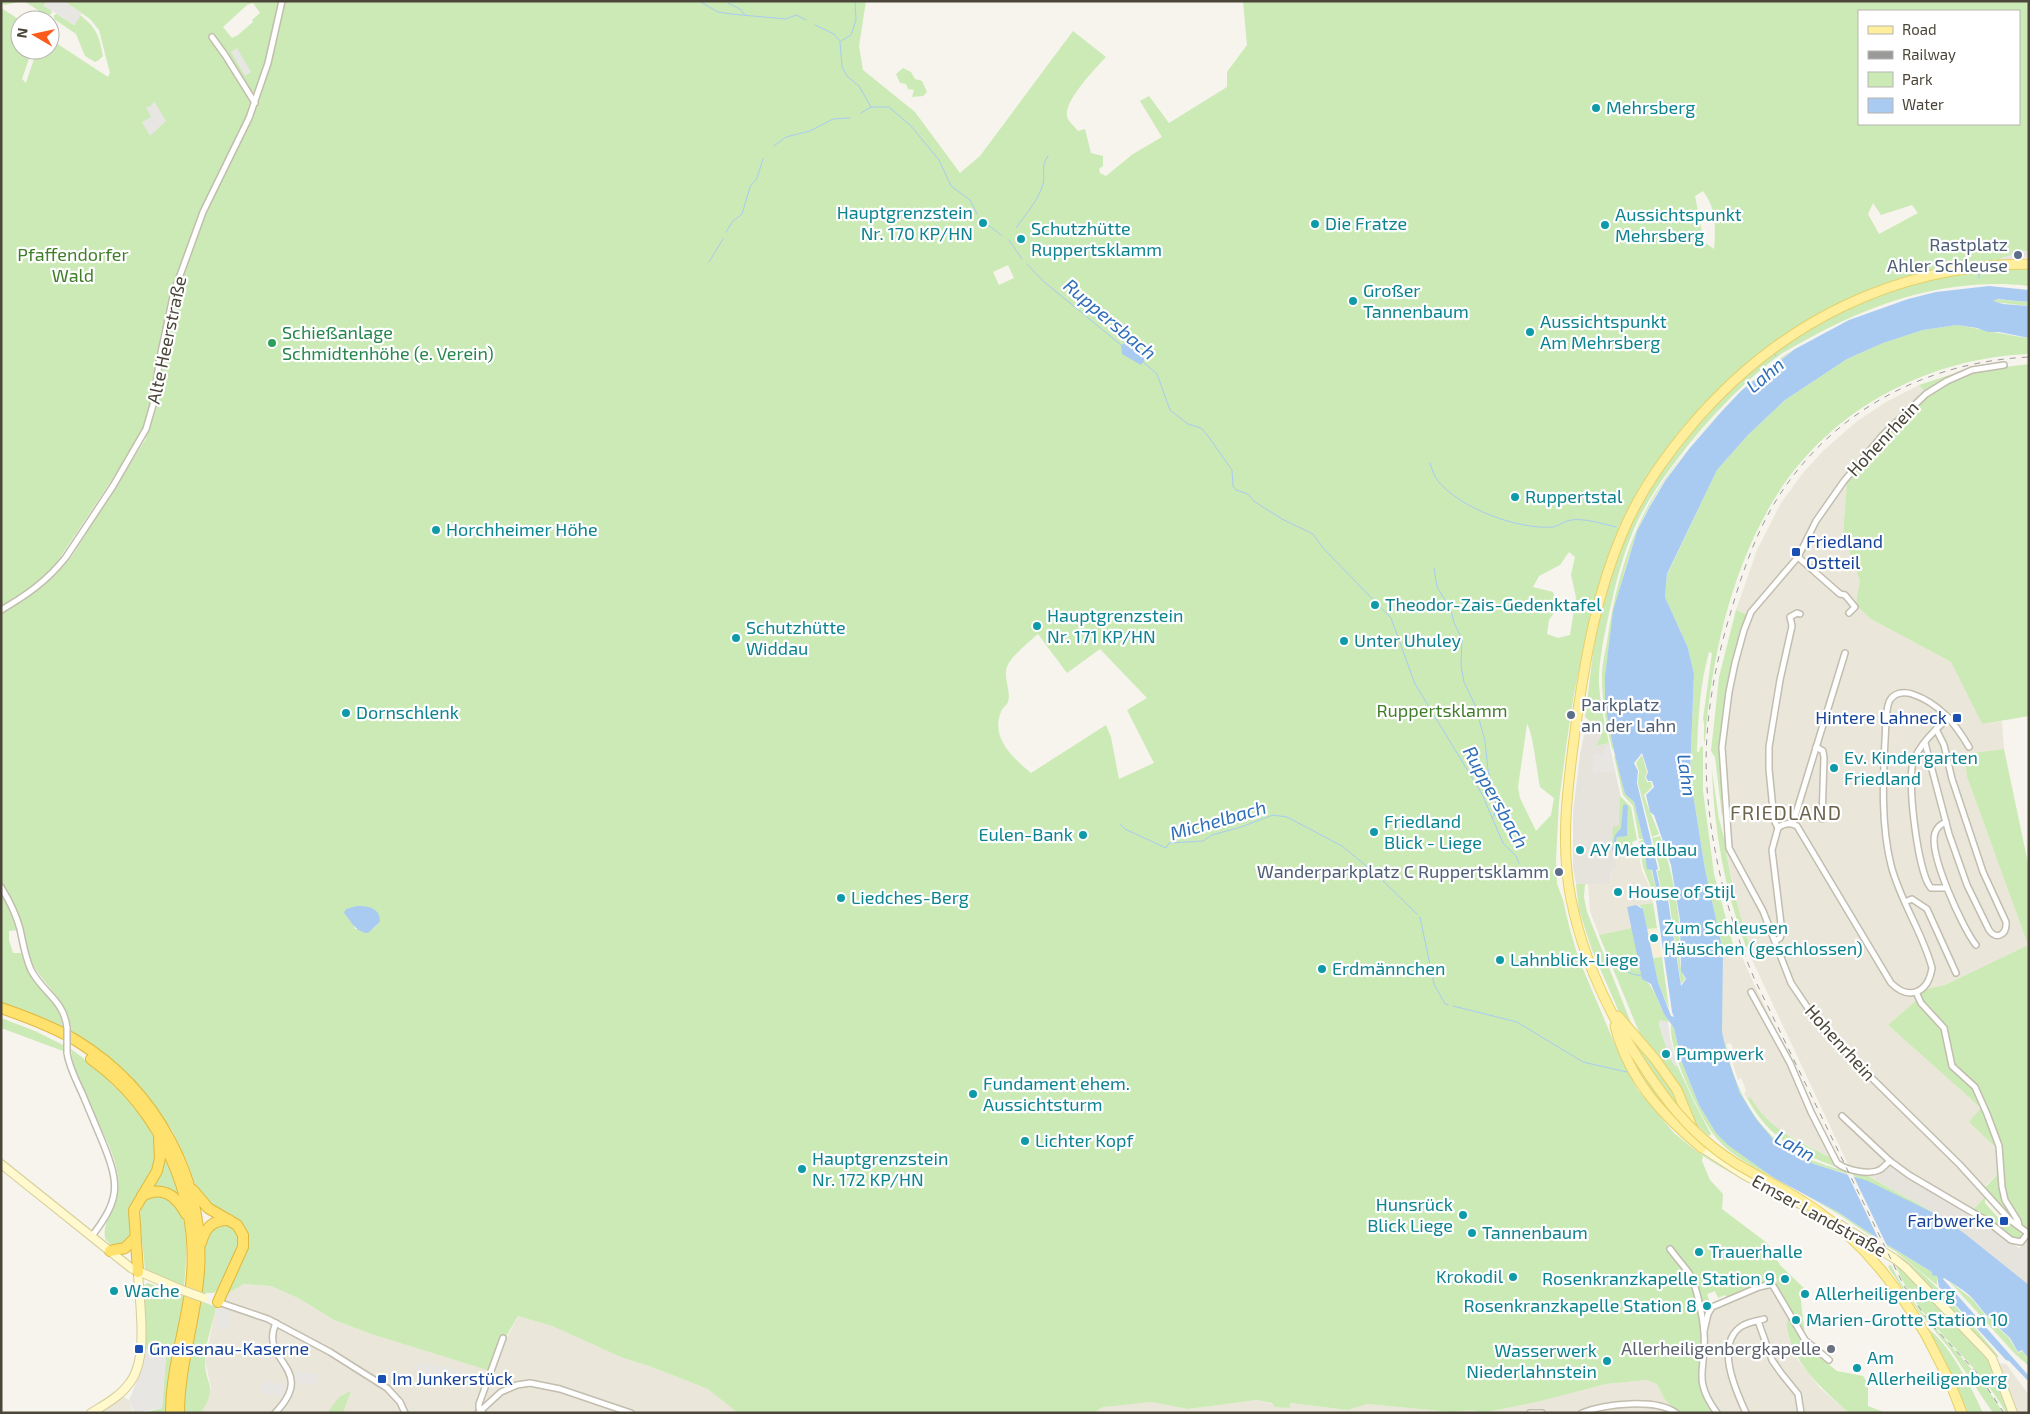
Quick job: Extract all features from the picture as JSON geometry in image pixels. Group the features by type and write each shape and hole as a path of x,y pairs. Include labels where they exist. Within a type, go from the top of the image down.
{"highway":[{"path":"1,1008 66,1035 92,1051 123,1076 163,1126 178,1155 189,1185 200,1252 198,1284 182,1375 179,1413"},
{"path":"1,1015 46,1032 72,1046 97,1064 132,1097 158,1133 180,1179 190,1222 192,1251 191,1279 174,1377 172,1413"},
{"path":"138,1272 134,1213 136,1204 158,1167 160,1152 158,1133"},
{"path":"189,1185 208,1208 241,1229 244,1244 218,1302"},
{"path":"141,1197 154,1191 169,1193 178,1201 190,1222"},
{"path":"200,1252 207,1228 216,1222 229,1220"},
{"path":"110,1251 125,1248 135,1238"}],"main road":[{"path":"1962,1413 1949,1380 1926,1335 1892,1283 1852,1238 1808,1204 1738,1164 1716,1149 1686,1122 1662,1094 1634,1051 1611,1009 1587,956 1571,898 1566,867 1567,793 1584,673 1599,598 1623,532 1644,490 1681,438 1725,388 1770,349 1816,320 1860,298 1921,277 1971,267 2029,264"},
{"path":"1611,1009 1618,1038 1631,1067 1641,1083 1666,1116 1702,1148"},
{"path":"1611,1009 1655,1059 1677,1090 1702,1148"}],"street":[{"name":"Alte Heerstraße","path":"1,610 31,592 53,573 71,550 142,439 153,405 167,321 180,273 203,212 255,103 276,34 282,1"},
{"path":"212,37 226,55 255,103"},
{"name":"Hohenrhein","path":"2004,365 1972,370 1955,376 1933,388 1882,436 1844,481 1816,521 1798,557 1751,612 1732,673 1722,747 1729,848 1762,911 1791,983 1822,1029 1960,1165 2010,1220 2028,1233"},
{"path":"1798,557 1826,583 1840,594 1845,595 1855,607 1849,613"},
{"path":"1775,941 1780,938 1782,932 1772,850 1778,828 1774,820 1769,769 1769,747 1780,680 1792,626 1790,617 1797,613 1800,614"},
{"path":"1793,823 1845,653"},
{"path":"1793,823 1797,826 1891,983 1897,989 1907,993 1921,991 1927,984 1932,968 1890,861 1884,804 1886,726 1889,702 1893,696 1902,692 1936,706 1949,718 1969,747"},
{"path":"1946,888 1932,888 1924,876 1913,810 1912,765 1915,757 1936,729 1949,718"},
{"path":"1925,744 1946,822 1967,885 1992,935 1998,936 2004,933 2006,922 1983,872 1954,786 1944,745 1936,729"},
{"path":"1816,747 1824,751 1822,819"},
{"path":"1946,822 1941,825 1934,835 1946,888 1969,937 1976,945"},
{"path":"1778,828 1782,825 1793,823"},
{"path":"1,887 16,920 28,963 36,978 59,1003 64,1014 68,1028 68,1053 72,1071 98,1130 115,1177 115,1191 110,1206 92,1236"},
{"path":"1905,902 1912,899 1926,908 1956,973"},
{"path":"1751,992 1790,1063 1811,1112 1837,1163 1844,1169 1873,1172 1880,1170 1890,1161"},
{"path":"1916,992 1921,1002 1944,1028 1952,1066 1975,1087 1987,1114 1999,1146 2002,1187 2005,1200 2018,1221 2019,1227"},
{"path":"1842,1116 1890,1161 1909,1175 1987,1221 2011,1240 2021,1242 2028,1233"},
{"name":"Emser Landstraße","path":"1702,1148 1744,1175 1846,1228 1896,1259 1989,1354 2013,1413"},
{"path":"1,1164 138,1272 182,1290 276,1323 364,1372 390,1390 405,1413"},
{"path":"1670,1249 1690,1276 1704,1331"},
{"path":"91,1413 127,1387 133,1379 137,1368 141,1335 138,1272"},
{"path":"1717,1413 1706,1394 1700,1373 1704,1331 1708,1314 1712,1307 1772,1284 1805,1339 1829,1360"},
{"path":"1746,1413 1730,1370 1730,1346 1733,1336 1740,1328 1764,1319"},
{"path":"1758,1321 1772,1360 1798,1392 1801,1412"},
{"path":"275,1413 288,1398 291,1382 288,1369 272,1342 272,1333 276,1323"},
{"path":"480,1412 479,1404 503,1338"},
{"path":"480,1412 501,1392 517,1385 530,1383 560,1389 631,1413"},
{"path":"1582,1413 1593,1408 1624,1404 1666,1407 1676,1413"},
{"path":"1530,1413 1542,1413"}],"shaded area":[{"path":"46,1 64,1 82,13 75,25 60,16 60,10 51,10 44,6"},
{"path":"237,48 251,72 245,76 231,52"},
{"path":"154,101 166,121 150,136 142,122 151,117 146,107 151,106"},
{"name":"Rastplatz Ahler Schleuse","path":"2022,251 2029,251 2029,257 1996,262 2002,258"},
{"path":"1919,385 1925,392 1881,433 1843,479 1847,482 1843,534 1871,619 1951,662 1982,724 2002,721 2004,749 1964,754 1967,777 2028,945 1945,985 1926,989 1919,998 1888,1025 1981,1108 2000,1151 2002,1163 1998,1174 1980,1191 1985,1197 1969,1214 1908,1179 1891,1166 1874,1179 1862,1173 1852,1173 1746,947 1750,945 1740,917 1726,852 1732,849 1725,744 1733,682 1751,616 1736,610 1757,550 1781,503 1802,474 1823,451 1856,422 1886,402"},
{"path":"1596,724 1601,736 1597,746 1609,743 1633,853 1615,857 1615,869 1611,871 1610,884 1608,885 1576,884 1573,867 1573,812 1580,754 1584,735"},
{"path":"1609,744 1615,771 1593,773 1594,754 1603,754 1606,745"},
{"path":"1638,852 1642,871 1649,886 1653,903 1627,907 1632,928 1599,935 1590,911 1588,884 1610,885 1611,871 1615,869 1615,857"},
{"path":"1657,928 1662,957 1653,958 1647,929"},
{"path":"1739,950 1840,1163 1779,1130 1760,1113 1751,1098 1747,1098 1744,1094 1746,1090 1741,1078 1738,1080 1729,1052 1734,1051 1731,1043 1724,1045 1722,1032 1722,957"},
{"path":"1660,1020 1668,1022 1677,1065 1675,1066 1669,1055 1659,1025"},
{"path":"1891,1166 1908,1179 1954,1204 2019,1248 2029,1240 2029,1285 1964,1233 1938,1215 1874,1179"},
{"path":"244,1284 271,1286 300,1299 334,1320 371,1334 490,1371 518,1316 552,1326 623,1358 708,1389 738,1412 201,1413 211,1388 205,1361 216,1307 227,1294"},
{"name":"Am Allerheiligenberg","path":"1770,1286 1773,1288 1789,1318 1787,1332 1798,1360 1820,1388 1849,1413 1719,1413 1706,1391 1703,1373 1707,1325 1712,1308"},
{"path":"218,1308 229,1311 228,1329 217,1328"},
{"path":"245,1343 270,1347 271,1359 243,1355"},
{"path":"145,1349 166,1355 162,1408 136,1413 129,1400 140,1374"},
{"path":"418,1362 460,1370 458,1381 416,1373"},
{"path":"1996,1363 2006,1364 2029,1395 2029,1413 2016,1413"},
{"path":"295,1371 318,1374 316,1385 296,1382"},
{"path":"263,1380 286,1385 282,1397 261,1393"},
{"path":"1647,1380 1657,1384 1665,1400 1680,1413 1482,1413 1537,1402 1606,1384"},
{"path":"121,1395 129,1400 133,1413 96,1413"},
{"path":"1257,1400 1290,1408 1290,1403 1348,1410 1367,1404 1451,1412 1472,1410 1482,1413 1093,1413 1103,1407 1127,1403 1151,1402 1188,1409"}],"green space":[{"path":"1,1 24,1 4,5"},
{"path":"24,1 46,1 44,6 51,10 38,10"},
{"path":"64,1 866,1 859,46 863,70 915,112 960,173 980,156 1073,31 1106,57 1080,86 1067,112 1068,119 1078,131 1085,129 1091,153 1103,156 1103,166 1099,169 1100,173 1106,176 1133,154 1162,137 1140,101 1149,96 1169,123 1227,87 1227,72 1247,45 1243,1 2029,1 2029,251 2002,258 1996,262 1925,272 1856,296 1816,316 1760,353 1724,385 1668,449 1603,574 1593,604 1574,694 1559,802 1556,860 1557,884 1578,957 1613,1040 1637,1089 1674,1133 1695,1150 1736,1176 1703,1156 1702,1161 1710,1180 1723,1194 1722,1209 1767,1243 1780,1265 1808,1292 1800,1293 1806,1346 1837,1371 1863,1376 1868,1384 1868,1406 1886,1413 1849,1413 1813,1379 1793,1349 1787,1329 1789,1318 1775,1285 1777,1280 1775,1276 1767,1279 1768,1282 1727,1298 1725,1295 1718,1298 1715,1291 1707,1294 1712,1308 1707,1325 1703,1373 1706,1391 1719,1413 1680,1413 1665,1400 1657,1384 1647,1380 1606,1384 1537,1402 1482,1413 1472,1410 1451,1412 1367,1404 1348,1410 1290,1403 1290,1408 1275,1407 1272,1403 1257,1400 1188,1409 1151,1402 1103,1407 1093,1413 738,1413 708,1389 623,1358 552,1326 518,1316 490,1371 371,1334 334,1320 300,1299 271,1286 244,1284 227,1294 246,1242 197,1190 188,1164 173,1132 148,1096 104,1056 71,1034 68,1014 30,959 17,913 1,881 1,614 40,588 72,556 147,437 135,445 57,562 37,583 1,606 1,8 10,14 10,60 29,60 22,79 26,83 34,60 60,60 60,46 108,77 110,73 99,30 90,19","holes":["253,3 260,13 252,20 253,22 232,38 223,27 247,5","1703,191 1713,211 1714,249 1704,242 1695,196","1873,203 1881,215 1912,205 1918,213 1879,234 1868,214","1008,265 1014,278 999,285 993,272","1569,552 1575,557 1571,575 1576,597 1570,635 1558,638 1547,634 1549,620 1558,607 1553,592 1533,587 1539,576 1560,565","1038,634 1067,673 1100,649 1147,698 1127,710 1154,763 1119,779 1111,737 1106,725 1031,773 1017,761 1001,738 998,721 1009,698 1006,675 1007,667 1014,657","1527,724 1533,744 1540,787 1554,798 1551,815 1536,831 1520,798 1518,787","351,908 380,922 373,929 355,929 352,921 347,916 346,909"]},
{"path":"80,15 90,24 96,33 103,56 95,62 85,56 76,34 60,23 60,16 74,25"},
{"path":"903,68 911,72 915,79 922,81 927,92 923,96 912,97 914,90 908,89 906,84 900,83 896,74"},
{"path":"2000,269 2029,269 2029,286 2001,284 1945,288 1892,302 1840,322 1781,354 1761,369 1720,408 1700,431 1664,477 1649,500 1637,522 1625,552 1609,614 1600,665 1600,699 1609,743 1596,746 1601,736 1599,728 1585,717 1597,622 1609,577 1635,512 1659,472 1706,413 1773,351 1841,309 1917,281"},
{"path":"1993,299 2029,302 2029,306 1994,302"},
{"path":"1957,325 2029,338 2029,354 1991,358 1953,366 1917,379 1883,395 1851,416 1821,441 1795,469 1773,501 1758,529 1734,587 1725,618 1712,680 1705,743 1703,719 1712,653 1709,652 1699,714 1697,752 1699,752 1701,746 1703,747 1703,791 1714,874 1735,952 1722,957 1723,951 1705,869 1690,775 1694,674 1688,648 1665,597 1667,575 1717,470 1748,435 1785,400 1847,359 1883,343 1923,330"},
{"path":"1795,349 1771,367 1726,407 1737,395 1775,362"},
{"path":"2029,364 2029,716 1982,724 1951,662 1871,619 1856,605 1860,581 1843,534 1847,482 1883,437 1926,397 1949,381 1974,371"},
{"path":"1968,369 1944,380 1925,392 1919,385"},
{"path":"1702,433 1667,478 1651,504 1637,531 1623,576 1612,627 1606,679 1608,717 1614,746 1613,751 1605,714 1602,672 1613,605 1623,568 1643,515 1659,487 1675,465 1684,454"},
{"path":"1736,610 1748,615 1731,665 1725,699 1720,751 1722,816 1715,757 1711,751 1719,677"},
{"path":"2004,749 2029,868 2029,1230 2010,1217 1984,1188 1993,1180 1998,1172 2001,1158 2000,1151 1969,1122 1981,1108 1888,1025 1919,998 1918,995 1926,989 1945,985 2028,945 1967,777 1964,754"},
{"path":"1642,755 1647,772 1645,777 1647,782 1651,782 1652,787 1644,795 1659,834 1652,837 1638,783 1639,771 1636,763"},
{"path":"1614,756 1617,757 1625,794 1634,802 1643,839 1639,839 1633,806 1623,795"},
{"path":"1712,771 1719,819 1728,851 1726,852 1731,876 1750,946 1746,947 1732,904 1722,860 1715,816"},
{"path":"1620,796 1631,807 1637,840 1632,842 1633,847 1638,852 1633,853 1630,844 1615,848 1617,837 1627,836 1628,806 1623,806 1621,828 1618,831 1612,848 1613,826 1619,826"},
{"path":"1660,836 1670,868 1678,910 1680,959 1685,979 1681,984 1669,899 1664,900 1657,871 1660,870 1652,838"},
{"path":"1643,840 1659,901 1656,901 1643,867 1639,841"},
{"path":"1576,884 1585,884 1584,897 1587,912 1633,1028 1619,1012 1592,950 1579,910"},
{"path":"1,891 18,930 9,931 9,940 13,953 21,953 31,974 57,1009 63,1030 1,1004"},
{"path":"1653,903 1657,928 1647,929 1643,909 1639,905"},
{"path":"1632,928 1642,978 1651,987 1669,1020 1668,1022 1660,1021 1659,1025 1669,1055 1675,1066 1677,1065 1711,1134 1709,1136 1693,1122 1682,1091 1642,1039 1599,935"},
{"path":"1662,957 1669,1009 1658,982 1653,958"},
{"path":"1,1018 35,1031 63,1045 63,1051 1,1028"},
{"path":"1671,1024 1674,1028 1681,1060 1699,1105 1716,1133 1774,1178 1734,1154 1714,1135 1693,1098 1679,1065 1671,1035"},
{"path":"1625,1026 1665,1077 1683,1111 1651,1071"},
{"path":"1622,1037 1693,1134 1661,1108 1633,1065"},
{"path":"1726,1044 1732,1071 1744,1098 1751,1111 1770,1134 1794,1152 1846,1171 1848,1174 1792,1155 1777,1145 1767,1135 1750,1111 1737,1086 1732,1072 1724,1045"},
{"path":"71,1049 96,1069 126,1099 151,1132 157,1147 157,1160 130,1215 130,1235 128,1241 114,1247 106,1240 105,1227 117,1193 118,1175 108,1143 79,1081"},
{"path":"1747,1098 1751,1098 1767,1119 1777,1127 1798,1141 1833,1159 1839,1168 1797,1150 1785,1142 1765,1124"},
{"path":"165,1153 182,1196 178,1197 151,1186"},
{"path":"1852,1173 1866,1175 1938,1215 1854,1176"},
{"path":"1792,1187 1838,1212 1932,1272 1937,1276 1937,1285 1895,1251 1840,1215"},
{"path":"163,1194 180,1211 185,1226 184,1286 156,1276 145,1269 140,1219 141,1207 147,1197"},
{"path":"1985,1197 1985,1203 2002,1222 2007,1222 2021,1233 2022,1237 2020,1240 2009,1236 1973,1210"},
{"path":"1795,1205 1823,1219 1855,1246 1882,1277 1896,1298 1863,1256 1842,1236"},
{"path":"230,1224 241,1239 219,1289 214,1293 202,1293 205,1241 213,1226"},
{"path":"1891,1251 1904,1259 1933,1284 1977,1330 1999,1357 1993,1356"},
{"path":"1895,1263 1986,1355 2011,1413 2006,1413 1994,1393 1917,1304 1904,1284"},
{"path":"1891,1265 1916,1305 1976,1375 2003,1413 1993,1413 1950,1349 1919,1312 1890,1270 1888,1266"},
{"path":"1949,1281 1972,1299 1986,1316 1998,1323 1996,1326 2009,1338 2018,1353 2022,1351 2025,1354 2029,1366 2015,1354"},
{"path":"148,1283 184,1296 175,1344 168,1413 144,1413 162,1408 166,1355 145,1349 142,1286"},
{"path":"201,1301 216,1307 205,1354 210,1386 209,1397 201,1413 182,1413 185,1370 195,1336"},
{"path":"1908,1315 1922,1337 1942,1376 1958,1413 1956,1413 1934,1361"},
{"path":"1927,1328 1951,1355 1973,1391 1983,1413 1966,1413 1949,1371"},
{"path":"351,1391 343,1413 327,1413 339,1397"}],"water":[{"name":"Lahn","path":"1989,286 2029,290 2029,302 1997,299 1993,301 2003,304 2029,306 2029,338 1957,325 1923,330 1883,343 1847,359 1785,400 1748,435 1717,470 1667,574 1665,597 1688,648 1694,674 1690,775 1705,869 1723,951 1722,1032 1728,1059 1740,1093 1756,1119 1778,1145 1814,1164 1868,1181 1938,1215 1964,1233 2029,1285 2029,1359 2022,1350 2018,1352 2010,1338 1997,1326 1998,1323 1987,1316 1970,1296 1943,1279 2029,1376 2029,1382 2006,1360 1939,1287 1937,1276 1932,1275 1932,1272 1838,1212 1774,1178 1728,1145 1716,1133 1699,1105 1681,1060 1674,1028 1664,1014 1651,984 1642,979 1627,907 1636,905 1643,909 1658,982 1671,1016 1674,1017 1656,901 1659,900 1652,870 1647,869 1644,843 1634,802 1625,794 1605,704 1605,677 1613,611 1637,531 1665,481 1689,449 1742,390 1795,349 1849,320 1908,299 1936,292","holes":["1642,753 1648,772 1646,777 1648,781 1652,781 1654,787 1646,795 1650,812 1654,815 1671,865 1680,920 1681,971 1686,979 1681,986 1668,900 1663,901 1656,870 1658,869 1637,783 1638,771 1634,763"]},
{"path":"1128,342 1146,358 1141,365 1122,354 1121,345"},
{"path":"1625,804 1628,806 1627,836 1617,837 1614,850 1612,850 1615,835 1621,828 1623,806"},
{"path":"357,906 370,907 380,917 380,922 368,933 357,929 344,913 346,909"}],"pier":[{"path":"1846,1171 1852,1173 1888,1248 1881,1244"}],"waterway":[{"path":"699,1 718,12 786,19 796,15 806,20"},
{"name":"Ruppersbach","path":"841,41 851,35 856,20 855,1"},
{"path":"728,3 740,9 745,15"},
{"path":"815,25 834,34 840,41"},
{"name":"Ruppersbach","path":"840,42 842,67 847,76 859,86 871,107"},
{"name":"Ruppersbach","path":"861,113 871,107 889,107 911,126 939,160 951,186 970,200 977,214"},
{"path":"774,146 786,137 810,131 833,119 850,118"},
{"path":"1016,228 1040,193 1043,183 1044,164 1048,156"},
{"path":"726,232 733,221 742,214 750,187 757,178 763,159"},
{"name":"Ruppersbach","path":"979,218 1001,235"},
{"path":"709,262 723,239"},
{"name":"Ruppersbach","path":"1009,240 1022,259"},
{"name":"Ruppersbach","path":"1027,264 1042,280 1121,345"},
{"path":"1979,272 1979,278"},
{"name":"Ruppersbach","path":"1142,361 1157,374 1170,410 1188,424 1201,428 1208,436 1232,470 1233,486 1236,490 1248,494 1255,502 1282,519 1313,534 1324,549 1391,618 1415,684 1482,794 1503,843 1516,856 1519,863"},
{"path":"1430,463 1437,479 1448,491 1475,508 1507,521 1523,525 1553,527 1568,521 1577,520 1616,527"},
{"path":"1434,568 1437,587 1445,600"},
{"path":"1451,610 1454,623 1462,639 1461,665 1464,682 1475,705 1485,741 1488,770 1496,805 1492,818"},
{"name":"Michelbach","path":"1120,824 1125,829 1166,848 1169,843 1203,841 1212,835 1273,815 1287,817 1342,846 1375,873 1417,914"},
{"name":"Michelbach","path":"1420,917 1434,984 1445,1004 1448,1005"},
{"name":"Ruppersbach","path":"1615,965 1632,974 1642,976"},
{"name":"Michelbach","path":"1453,1006 1517,1022 1583,1062 1627,1072"}],"railway":[{"path":"2004,1413 1978,1374 1931,1324 1904,1286 1754,978 1736,932 1717,861 1709,813 1706,745 1710,702 1718,659 1743,572 1761,527 1777,499 1799,468 1825,440 1854,417 1885,397 1919,381 1954,369 1991,361 2029,357"}],"place":[{"name":"Mehrsberg","path":"1596,108"},
{"name":"Hauptgrenzstein Nr. 170 KP/HN","path":"983,223"},
{"name":"Die Fratze","path":"1315,224"},
{"name":"Aussichtspunkt Mehrsberg","path":"1605,225"},
{"name":"Schutzhütte Ruppertsklamm","path":"1021,239"},
{"name":"Rastplatz Ahler Schleuse","path":"2018,255"},
{"name":"Großer Tannenbaum","path":"1353,301"},
{"name":"Aussichtspunkt Am Mehrsberg","path":"1530,332"},
{"name":"Schießanlage Schmidtenhöhe (e. Verein)","path":"272,343"},
{"name":"Ruppertstal","path":"1515,497"},
{"name":"Horchheimer Höhe","path":"436,530"},
{"name":"Friedland Ostteil","path":"1796,552"},
{"name":"Theodor-Zais-Gedenktafel","path":"1375,605"},
{"name":"Hauptgrenzstein Nr. 171 KP/HN","path":"1037,626"},
{"name":"Schutzhütte Widdau","path":"736,638"},
{"name":"Unter Uhuley","path":"1344,641"},
{"name":"Dornschlenk","path":"346,713"},
{"name":"Parkplatz an der Lahn","path":"1571,715"},
{"name":"Hintere Lahneck","path":"1957,718"},
{"name":"Ev. Kindergarten Friedland","path":"1834,768"},
{"name":"Friedland Blick - Liege","path":"1374,832"},
{"name":"Eulen-Bank","path":"1083,835"},
{"name":"AY Metallbau","path":"1580,850"},
{"name":"Wanderparkplatz C Ruppertsklamm","path":"1559,872"},
{"name":"House of Stijl","path":"1618,892"},
{"name":"Liedches-Berg","path":"841,898"},
{"name":"Zum Schleusen Häuschen (geschlossen)","path":"1654,938"},
{"name":"Lahnblick-Liege","path":"1500,960"},
{"name":"Erdmännchen","path":"1322,969"},
{"name":"Pumpwerk","path":"1666,1054"},
{"name":"Fundament ehem. Aussichtsturm","path":"973,1094"},
{"name":"Lichter Kopf","path":"1025,1141"},
{"name":"Hauptgrenzstein Nr. 172 KP/HN","path":"802,1169"},
{"name":"Hunsrück Blick Liege","path":"1463,1215"},
{"name":"Farbwerke","path":"2004,1221"},
{"name":"Tannenbaum","path":"1472,1233"},
{"name":"Trauerhalle","path":"1699,1252"},
{"name":"Krokodil","path":"1513,1277"},
{"name":"Rosenkranzkapelle Station 9","path":"1785,1279"},
{"name":"Wache","path":"114,1291"},
{"name":"Allerheiligenberg","path":"1805,1294"},
{"name":"Rosenkranzkapelle Station 8","path":"1707,1306"},
{"name":"Marien-Grotte Station 10","path":"1796,1320"},
{"name":"Gneisenau-Kaserne","path":"139,1349"},
{"name":"Allerheiligenbergkapelle","path":"1831,1349"},
{"name":"Wasserwerk Niederlahnstein","path":"1607,1361"},
{"name":"Am Allerheiligenberg","path":"1857,1368"},
{"name":"Im Junkerstück","path":"382,1379"}],"district":[{"name":"FRIEDLAND","path":"1786,813"}],"park label":[{"name":"Pfaffendorfer Wald","path":"73,265"},
{"name":"Ruppertsklamm","path":"1442,711"}]}
